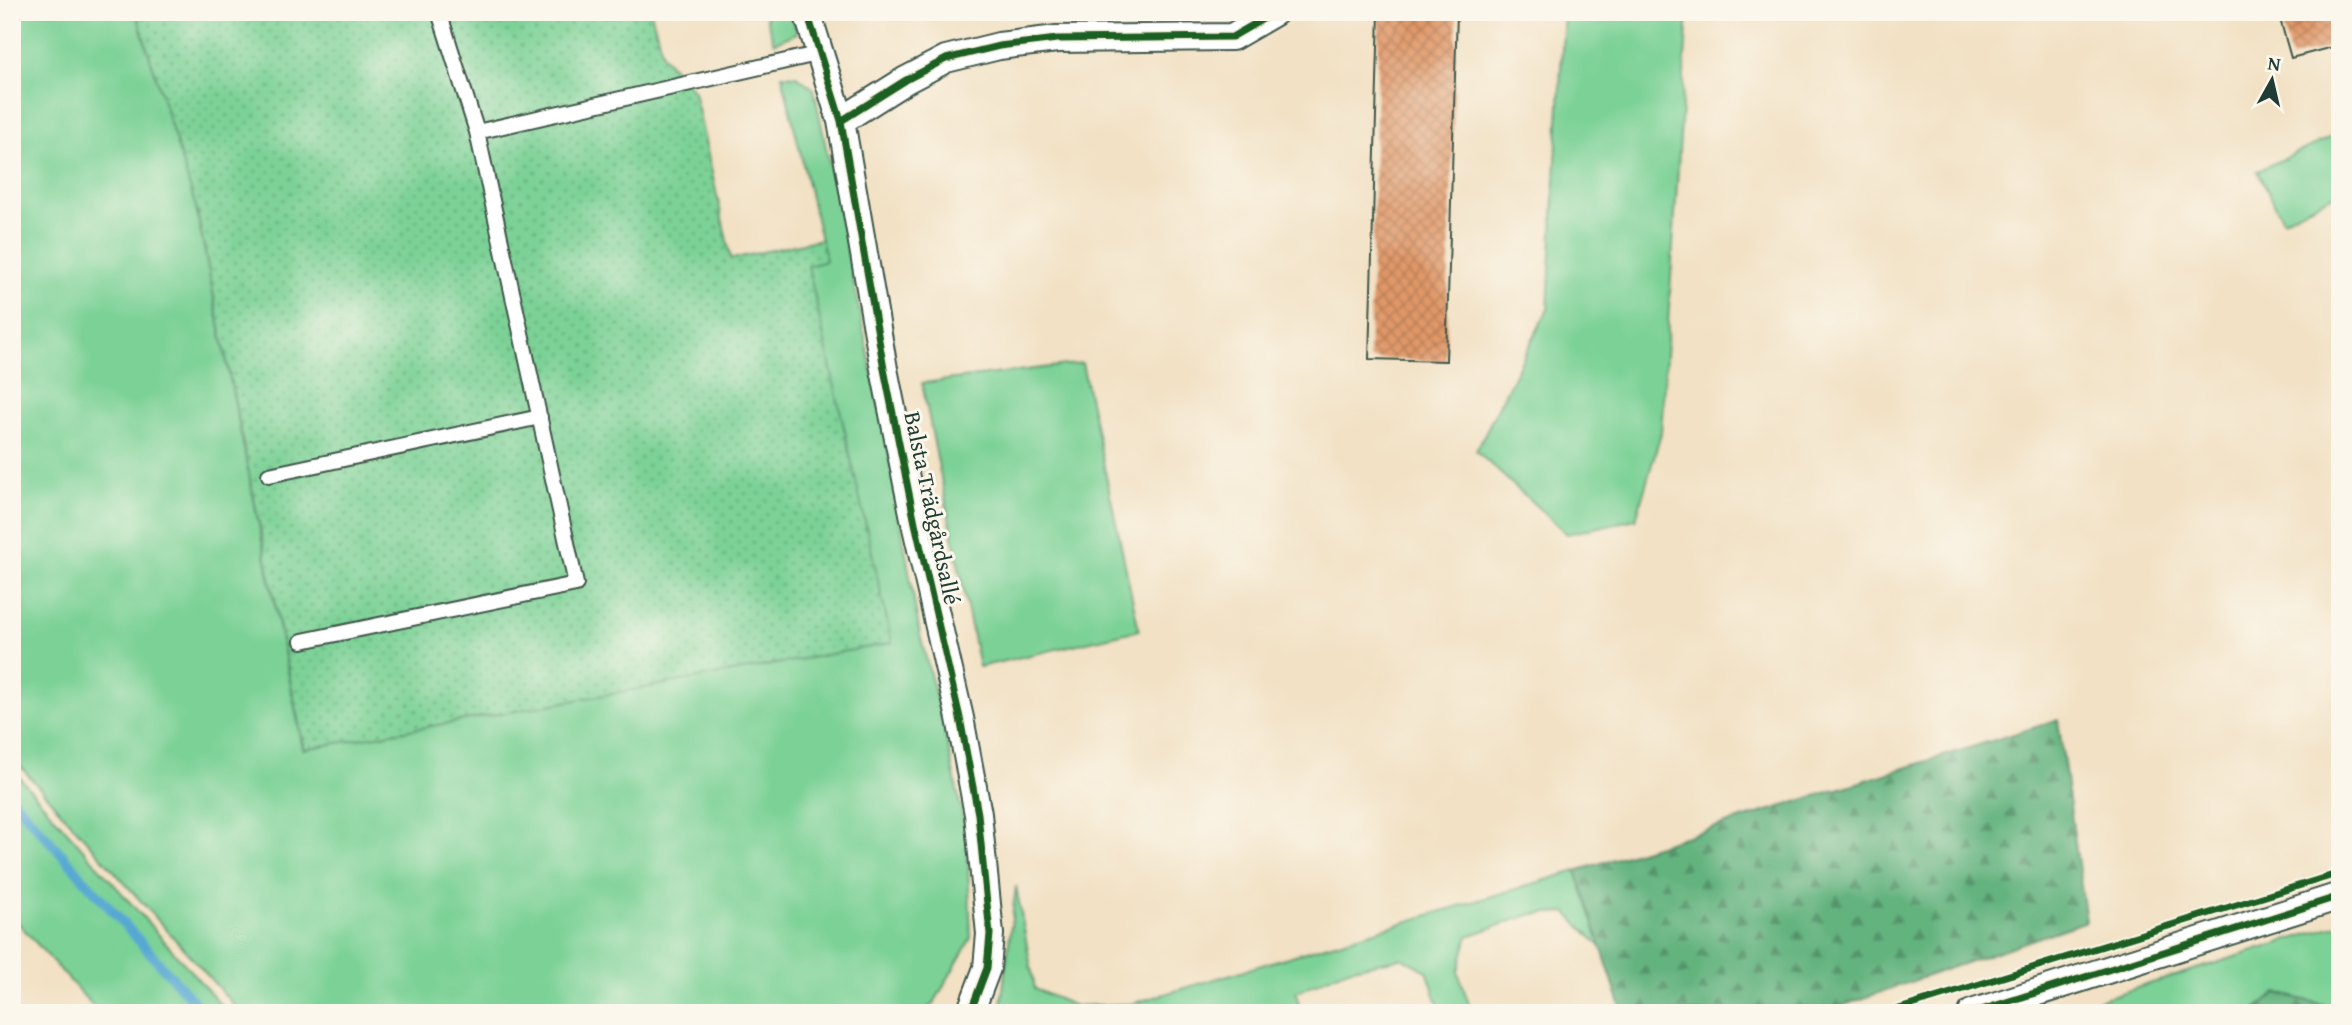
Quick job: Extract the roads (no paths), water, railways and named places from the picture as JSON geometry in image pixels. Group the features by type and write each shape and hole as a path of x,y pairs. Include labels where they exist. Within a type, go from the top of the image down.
{"street":[{"name":"Balsta Trädgårdsallé","path":"807,12 841,121 884,369 915,523 960,718 978,814 990,934 987,968 970,1013"},
{"path":"841,121 906,80 946,59 999,46 1057,39 1232,37 1275,12"},
{"path":"1972,1013 2340,896"}],"lane":[{"path":"302,641 576,584 477,132 439,12"},
{"path":"477,132 821,53"},
{"path":"269,475 540,417"}],"waterway":[{"path":"12,799 204,1013"}]}
